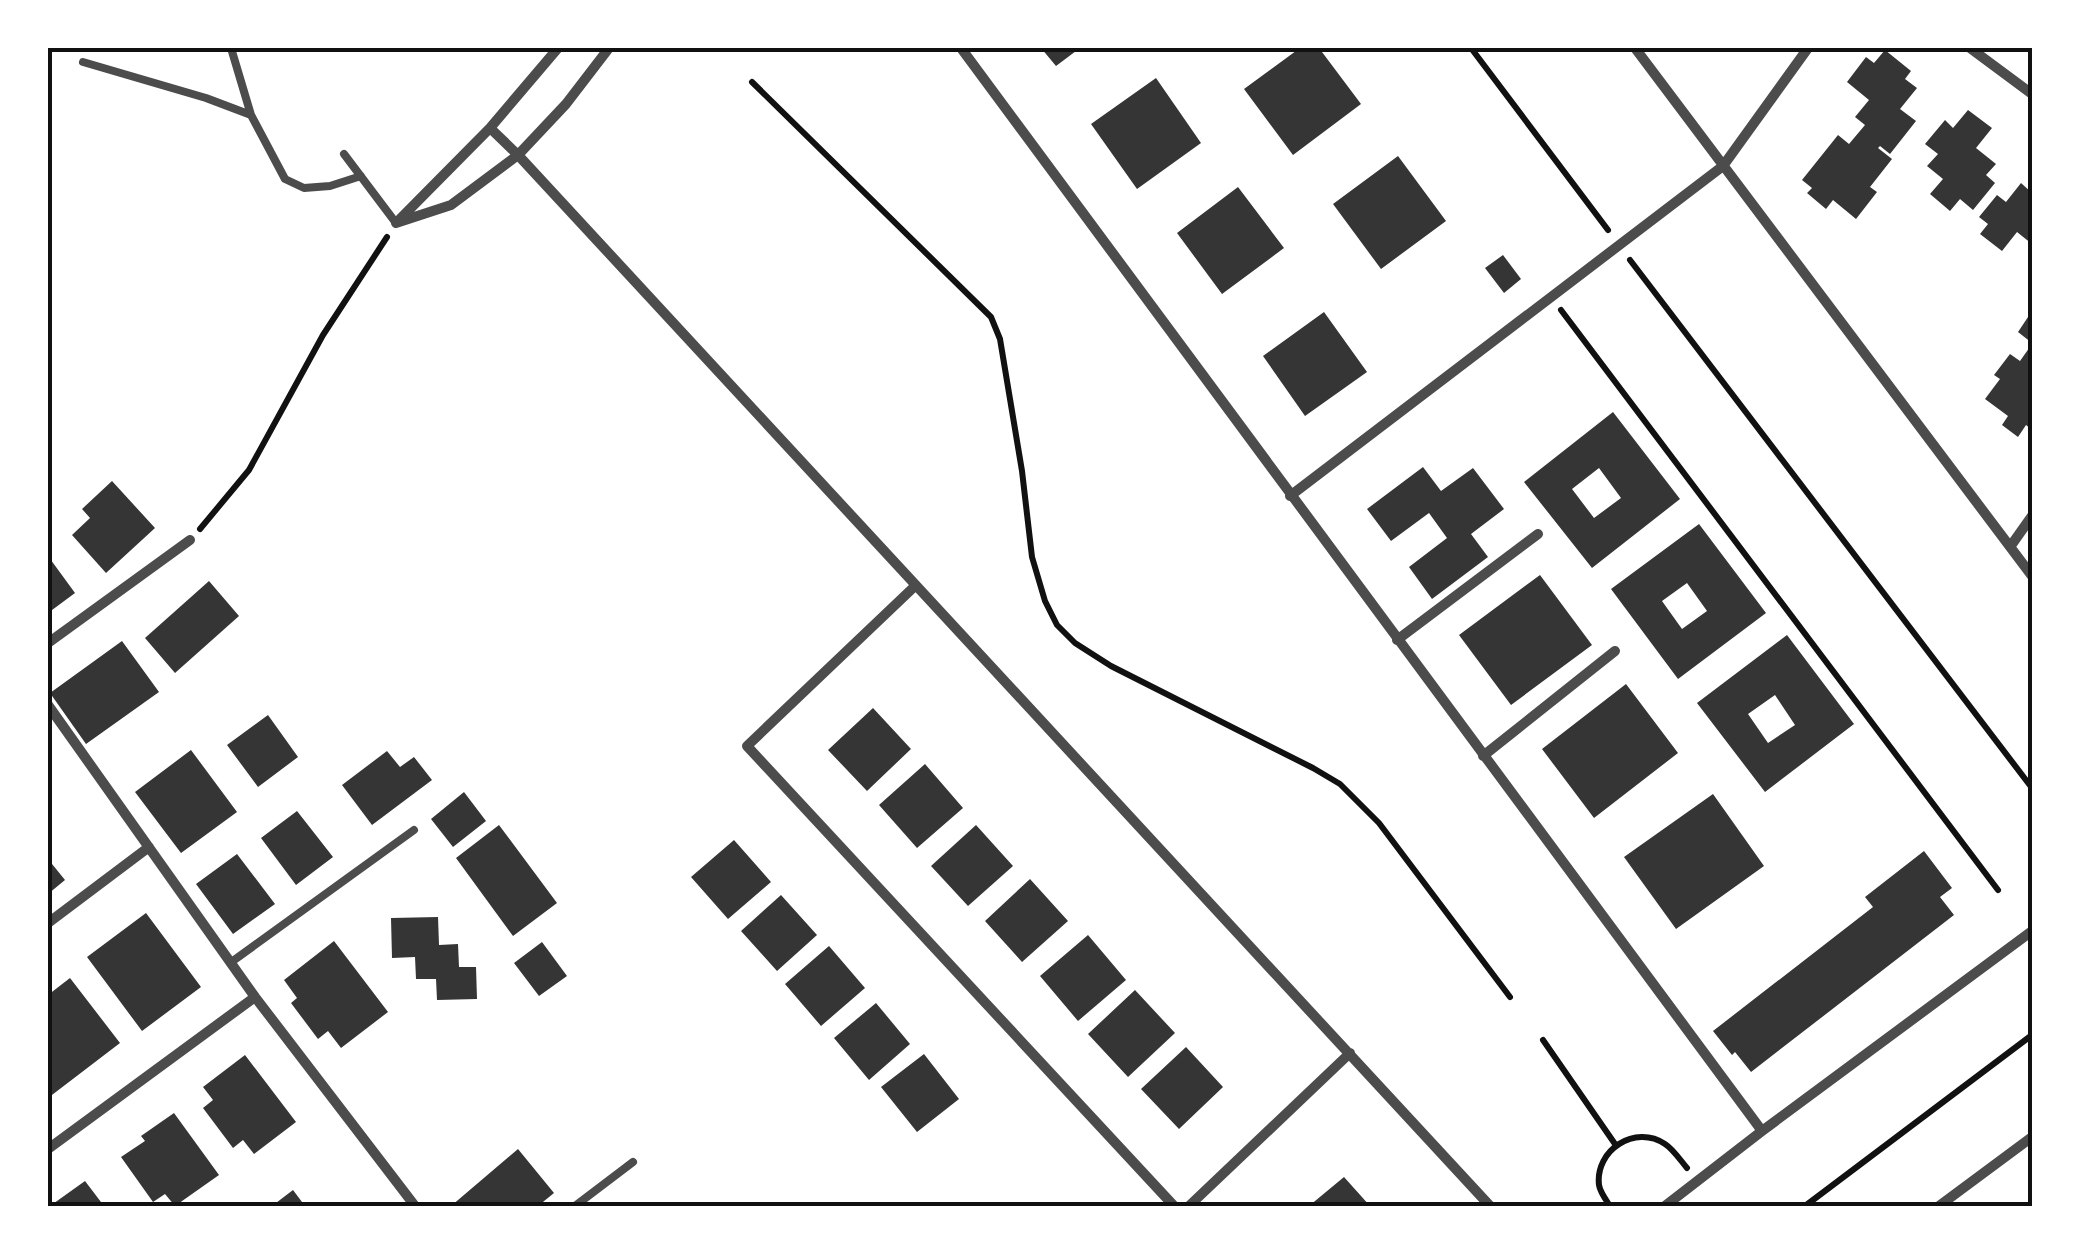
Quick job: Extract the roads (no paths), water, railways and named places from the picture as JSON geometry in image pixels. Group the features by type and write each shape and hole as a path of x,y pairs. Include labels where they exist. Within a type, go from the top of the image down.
{"street":[{"path":"396,223 490,128 558,48"},
{"path":"396,223 451,204 518,155 566,104 608,48"},
{"path":"960,48 1762,1131"},
{"path":"1635,48 2032,576"},
{"path":"1290,496 1724,166 1808,48"},
{"path":"1970,48 2032,94"},
{"path":"490,128 1490,1206"},
{"path":"2010,546 2032,516"},
{"path":"1398,640 1538,534"},
{"path":"48,643 190,540"},
{"path":"915,586 747,746 1174,1206"},
{"path":"1483,756 1616,652"},
{"path":"48,706 230,963 415,1206"},
{"path":"48,923 148,848"},
{"path":"1665,1206 2032,930"},
{"path":"48,1149 255,997"},
{"path":"1190,1206 1350,1053"},
{"path":"1939,1206 2032,1137"}],"lane":[{"path":"231,48 251,115 284,179 304,188 330,186 361,176"},
{"path":"83,62 251,115"},
{"path":"344,154 396,223"},
{"path":"230,963 414,830"},
{"path":"575,1206 633,1162"}]}
